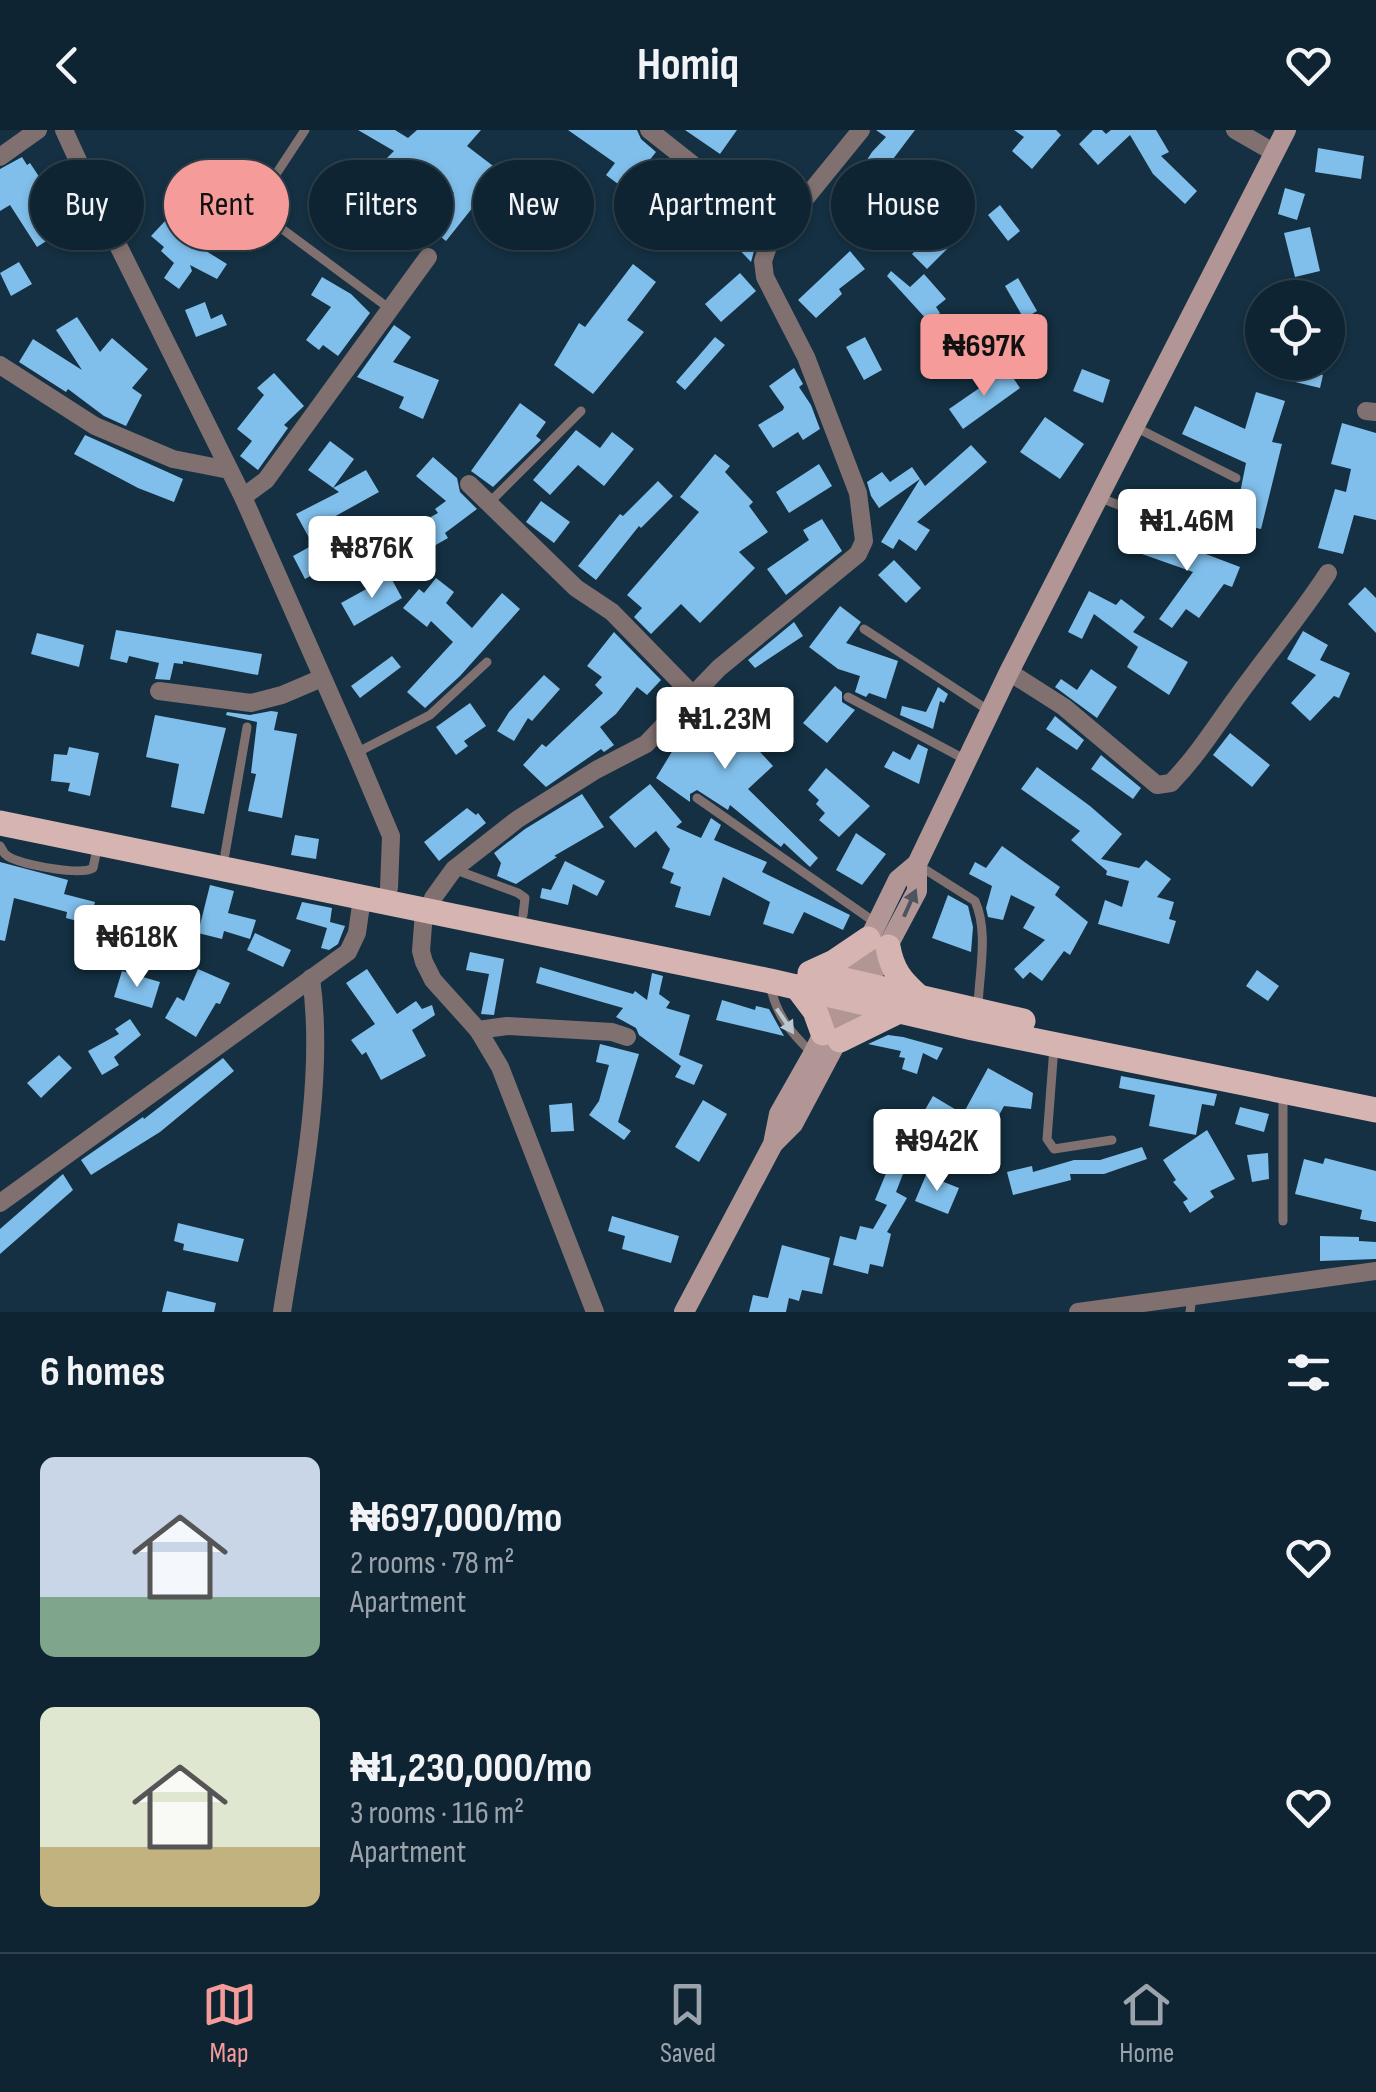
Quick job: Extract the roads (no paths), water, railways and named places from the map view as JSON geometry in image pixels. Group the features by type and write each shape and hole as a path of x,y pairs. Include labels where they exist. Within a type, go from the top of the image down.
{"main road":[{"path":"684,1312 773,1144 779,1114 854,991 878,936 917,891 917,864 1009,672 1286,130"},
{"path":"0,808 390,888 428,905 770,981 804,980 878,936"},
{"path":"0,823 362,898 523,915 908,1004 1054,1044 1376,1110"},
{"path":"878,936 908,1004"},
{"path":"773,1144 793,1124 825,1042 804,980"},
{"path":"825,1042 908,1004 978,1010 1376,1093"}],"street":[{"path":"0,157 38,130"},
{"path":"64,130 243,496 356,752 391,836 390,888"},
{"path":"648,130 686,160"},
{"path":"811,191 862,130"},
{"path":"1235,130 1275,153"},
{"path":"595,1312 500,1067 478,1030 433,980 424,962 421,951 428,905 454,868 518,819 646,744 719,668 858,554 864,540 858,493 794,331 765,277 767,250"},
{"path":"243,496 266,480 428,257"},
{"path":"0,365 95,426 173,459 229,470"},
{"path":"468,484 576,588 612,612 693,695"},
{"path":"1009,672 1064,707 1157,785 1172,783 1291,630 1328,574"},
{"path":"159,691 252,702 282,695 322,678"},
{"path":"0,1203 348,952 357,933 362,898"},
{"path":"282,1312 312,1083 316,1016 311,978"},
{"path":"478,1030 525,1027 612,1032 627,1037"},
{"path":"1078,1312 1191,1304 1376,1271"}],"lane":[{"path":"305,130 261,196 262,214 390,309"},
{"path":"488,504 581,411"},
{"path":"1135,426 1236,478"},
{"path":"1098,498 1224,546"},
{"path":"864,629 990,712"},
{"path":"356,752 430,715 487,662"},
{"path":"848,697 968,761"},
{"path":"225,854 247,728"},
{"path":"697,798 878,936"},
{"path":"0,846 12,858 88,873 93,868 98,844"},
{"path":"917,864 974,901 979,911 983,926 978,1010"},
{"path":"454,868 518,893 525,898 523,915"},
{"path":"770,981 778,1014 789,1031 825,1042"},
{"path":"1054,1044 1048,1138 1054,1149 1112,1140"},
{"path":"1283,1092 1283,1221"}]}
